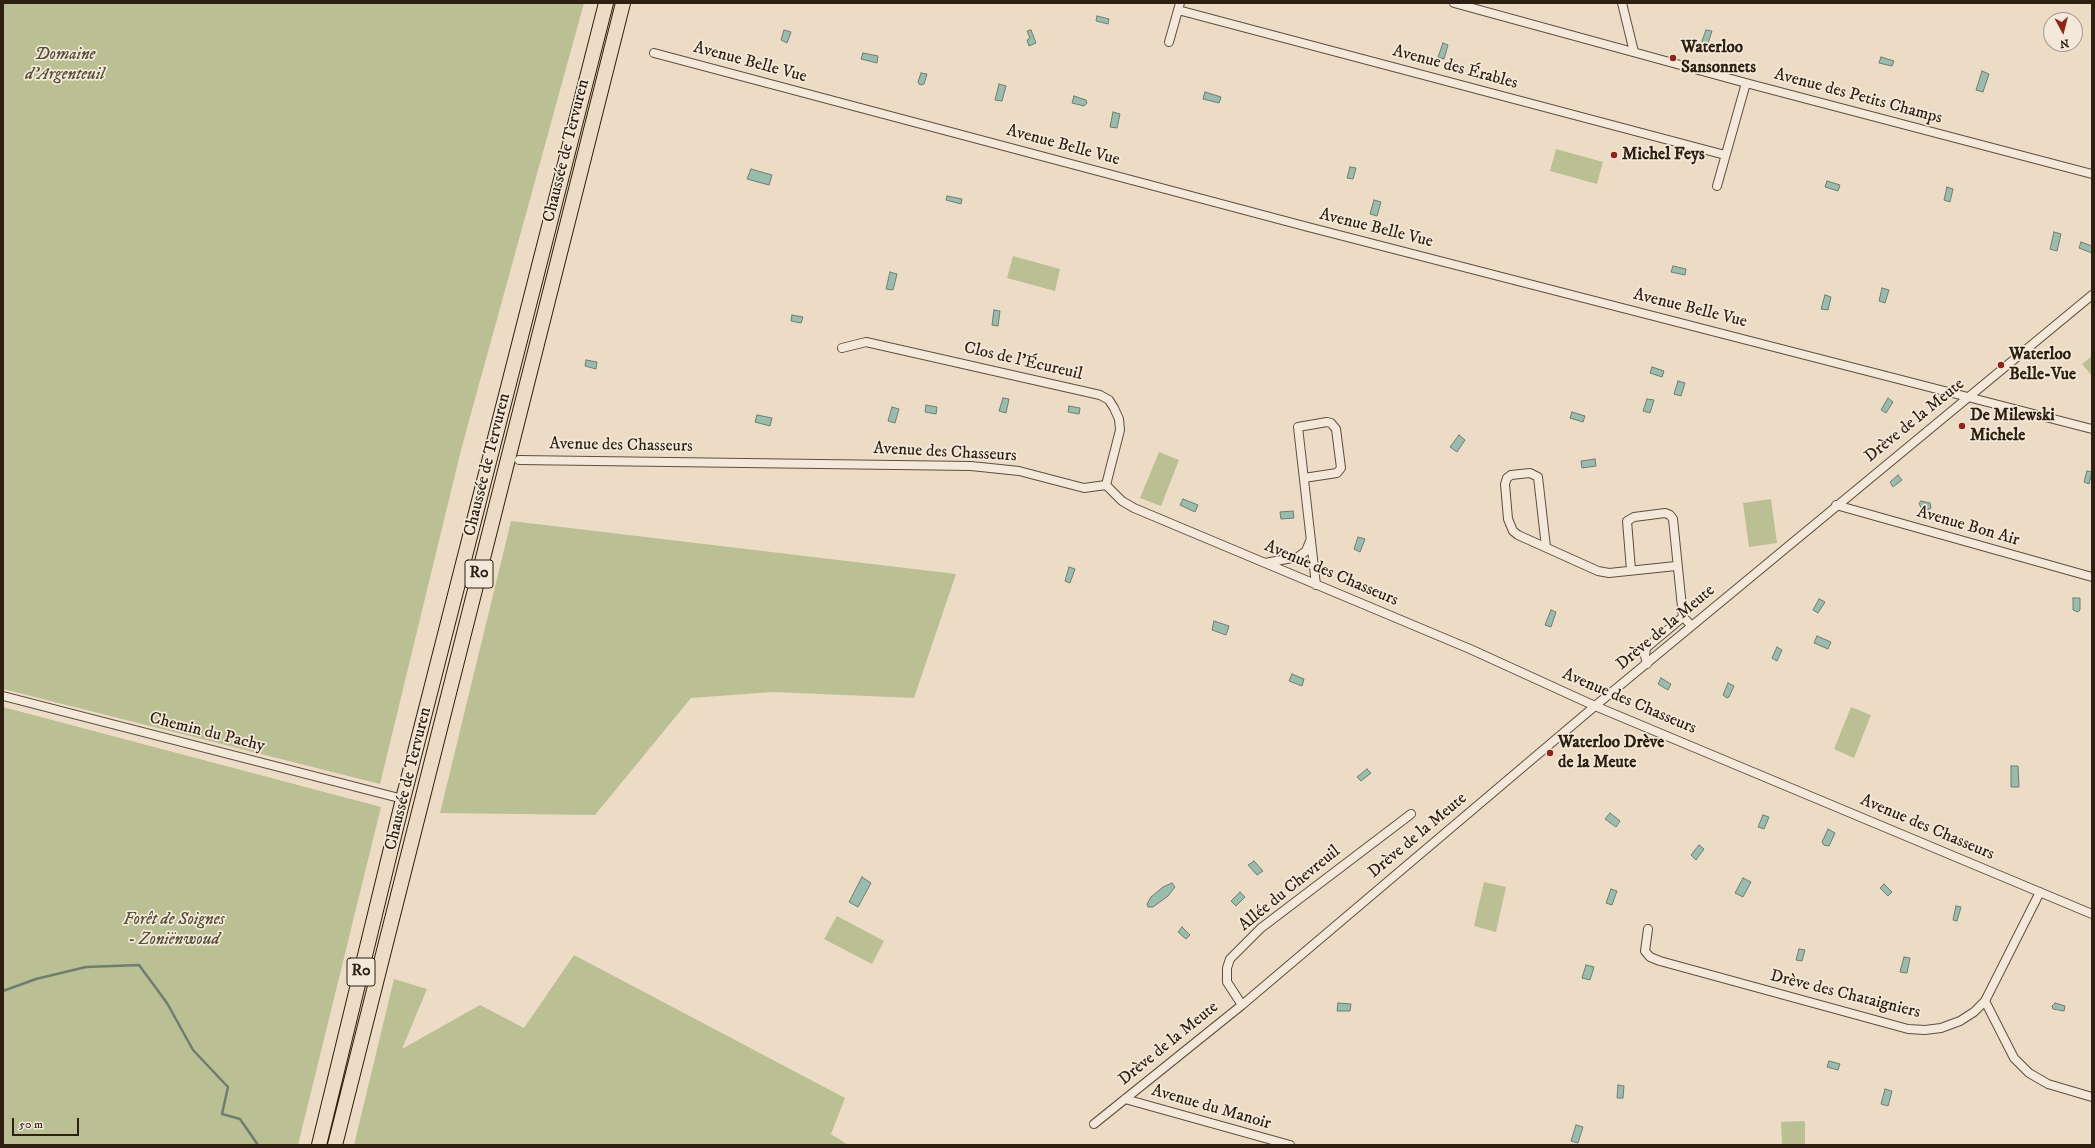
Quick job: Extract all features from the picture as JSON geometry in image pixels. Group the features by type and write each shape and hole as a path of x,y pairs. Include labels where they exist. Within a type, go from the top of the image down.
{"highway":[{"name":"Chaussée de Tervuren","path":"319,1145 403,799 606,3"},
{"name":"Chaussée de Tervuren","path":"335,1145 622,3"}],"street":[{"name":"Avenue des Petits Champs","path":"1454,3 1746,83 2092,174"},
{"path":"1622,3 1634,52"},
{"name":"Avenue des Érables","path":"1169,42 1179,7 1725,155"},
{"name":"Avenue Belle Vue","path":"654,53 1308,227 1969,396 2092,429"},
{"path":"1717,186 1746,83"},
{"name":"Drève de la Meute","path":"1094,1124 1242,1005 1595,706 1647,664 1691,625 2092,295"},
{"name":"Clos de l'Écureuil","path":"842,348 866,342 1100,395 1109,400 1114,408 1119,419 1120,430 1106,485"},
{"path":"1304,478 1337,473 1341,468 1336,429 1331,423 1327,422 1298,427 1316,585"},
{"name":"Avenue des Chasseurs","path":"519,460 971,466 1019,471 1084,488 1106,485 1122,500 1134,508 1470,649 1595,706 2092,914"},
{"path":"1546,547 1538,477 1530,473 1511,474 1507,478 1505,484 1510,526 1512,531 1518,535 1598,570 1609,573 1676,566"},
{"name":"Avenue Bon Air","path":"1836,506 2092,577"},
{"path":"1630,570 1627,521 1634,517 1665,513 1673,519 1678,556 1676,566 1683,617 1691,625"},
{"path":"1265,563 1298,557 1306,550 1310,540"},
{"path":"1647,664 1645,656 1646,648 1683,617"},
{"name":"Chemin du Pachy","path":"3,696 403,799"},
{"name":"Allée du Chevreuil","path":"1242,1005 1227,982 1227,968 1230,959 1260,928 1411,814"},
{"name":"Drève des Chataigniers","path":"1648,929 1645,951 1650,957 1660,962 1908,1029 1925,1030 1941,1028 1960,1021 1974,1012 1985,1001 2040,892"},
{"path":"1985,1001 2014,1058 2029,1073 2048,1084 2092,1097"},
{"name":"Avenue du Manoir","path":"1125,1099 1290,1145"}],"green space":[{"name":"Domaine d'Argenteuil","path":"3,3 584,3 461,450 380,784 3,689"},
{"path":"1556,149 1603,162 1597,184 1550,171"},
{"path":"1013,256 1060,269 1055,291 1007,278"},
{"path":"2092,356 2092,376 2082,364"},
{"path":"1159,452 1179,460 1161,506 1140,498"},
{"path":"1771,499 1777,543 1749,547 1743,503"},
{"path":"511,521 956,574 914,698 773,692 691,698 595,815 440,813"},
{"name":"Forêt de Soignes - Zoniënwoud","path":"3,707 381,807 298,1145 3,1145"},
{"path":"1851,707 1871,715 1854,758 1834,749"},
{"path":"1484,882 1506,887 1496,932 1474,926"},
{"path":"837,916 884,941 872,964 824,939"},
{"path":"574,955 845,1098 831,1134 848,1145 354,1145 394,979 427,989 402,1049 480,1005 524,1028"},
{"path":"1805,1121 1805,1145 1782,1145 1781,1122"}],"shaded area":[{"path":"1097,16 1109,19 1108,24 1096,21"},
{"path":"784,30 791,32 787,43 781,40"},
{"path":"1031,30 1036,43 1029,46 1027,40 1030,38 1027,31"},
{"path":"1706,30 1712,31 1708,43 1705,44 1702,41"},
{"path":"1443,43 1448,45 1444,59 1438,57"},
{"path":"863,53 878,56 877,63 861,59"},
{"path":"1881,57 1894,61 1892,66 1879,63"},
{"path":"1982,71 1989,74 1983,92 1976,90"},
{"path":"921,73 927,74 924,84 920,85 918,82"},
{"path":"999,84 1006,86 1002,101 995,100"},
{"path":"1205,92 1221,97 1219,103 1203,99"},
{"path":"1074,96 1086,100 1087,103 1084,106 1072,103"},
{"path":"1113,112 1120,114 1117,128 1110,127"},
{"path":"1350,167 1356,168 1353,179 1347,178"},
{"path":"751,169 772,175 769,185 747,179"},
{"path":"1827,181 1840,185 1838,191 1825,187"},
{"path":"1947,187 1953,189 1950,202 1944,200"},
{"path":"947,196 962,199 961,204 946,200"},
{"path":"1374,200 1381,202 1377,216 1370,214"},
{"path":"2054,232 2061,234 2057,251 2050,249"},
{"path":"2081,242 2092,246 2092,253 2079,248"},
{"path":"1673,266 1686,269 1685,275 1671,272"},
{"path":"890,272 897,274 893,290 886,289"},
{"path":"1882,288 1889,290 1885,303 1879,301"},
{"path":"1825,295 1831,297 1828,310 1821,309"},
{"path":"994,310 1000,311 998,326 992,325"},
{"path":"792,315 803,317 801,323 791,321"},
{"path":"586,360 597,362 596,369 585,366"},
{"path":"1652,367 1664,371 1662,377 1650,373"},
{"path":"1678,381 1685,383 1681,396 1674,394"},
{"path":"1003,398 1009,399 1006,413 999,411"},
{"path":"1888,398 1893,402 1886,413 1881,410"},
{"path":"1647,399 1654,400 1650,413 1643,411"},
{"path":"926,405 937,407 936,414 925,412"},
{"path":"1069,406 1080,408 1079,414 1068,412"},
{"path":"892,407 899,409 895,423 888,421"},
{"path":"1572,412 1585,416 1583,422 1570,418"},
{"path":"757,415 772,418 770,426 755,422"},
{"path":"1459,435 1465,440 1457,452 1450,447"},
{"path":"1595,459 1596,466 1582,468 1581,461"},
{"path":"2087,471 2092,472 2089,484 2084,482"},
{"path":"1898,475 1902,480 1893,487 1890,482"},
{"path":"1183,499 1198,505 1195,512 1180,505"},
{"path":"1921,501 1930,503 1931,508 1927,510 1921,508 1919,503"},
{"path":"1293,511 1294,518 1281,519 1280,512"},
{"path":"1358,537 1365,539 1360,552 1354,549"},
{"path":"1069,567 1075,569 1070,583 1065,581"},
{"path":"2073,598 2080,598 2080,610 2078,612 2073,610"},
{"path":"1819,599 1825,602 1818,613 1813,610"},
{"path":"1551,610 1556,612 1551,627 1545,625"},
{"path":"1214,621 1229,626 1226,635 1212,630"},
{"path":"1817,636 1831,642 1828,649 1814,643"},
{"path":"1777,647 1782,650 1777,661 1772,658"},
{"path":"1292,674 1304,679 1302,686 1289,681"},
{"path":"1661,678 1671,684 1668,690 1658,684"},
{"path":"1728,683 1734,686 1729,697 1727,698 1723,695"},
{"path":"2011,766 2018,766 2019,787 2011,787"},
{"path":"1367,769 1371,773 1361,781 1357,777"},
{"path":"1610,813 1620,821 1616,827 1605,819"},
{"path":"1763,815 1769,817 1764,829 1758,827"},
{"path":"1828,829 1835,833 1829,846 1824,845 1822,842"},
{"path":"1699,845 1704,849 1696,860 1691,855"},
{"path":"1254,861 1263,871 1257,875 1248,865"},
{"path":"862,877 871,883 858,907 849,902"},
{"path":"1743,878 1751,882 1743,897 1735,893"},
{"path":"1172,883 1175,887 1168,896 1153,907 1148,907 1147,904 1151,897 1163,887"},
{"path":"1884,884 1892,892 1888,896 1880,888"},
{"path":"1611,889 1617,891 1612,905 1606,903"},
{"path":"1240,892 1245,897 1236,906 1231,901"},
{"path":"1956,906 1961,907 1957,921 1953,920"},
{"path":"1182,927 1190,935 1186,939 1178,932"},
{"path":"1799,949 1805,950 1802,961 1796,960"},
{"path":"1904,957 1910,958 1907,973 1900,972"},
{"path":"1586,965 1594,967 1590,980 1582,978"},
{"path":"1338,1003 1351,1004 1350,1011 1337,1011"},
{"path":"2055,1003 2065,1006 2064,1011 2053,1009 2052,1006"},
{"path":"1829,1061 1840,1064 1838,1070 1827,1067"},
{"path":"1618,1085 1624,1086 1623,1098 1617,1098"},
{"path":"1885,1089 1892,1091 1888,1106 1881,1104"},
{"path":"1576,1125 1583,1127 1578,1143 1571,1141"}],"waterway":[{"path":"3,991 36,979 86,967 139,965 167,1003 193,1050 228,1087 222,1114 240,1119 258,1145"}],"place":[{"name":"Waterloo Sansonnets","path":"1673,58"},
{"name":"Michel Feys","path":"1614,155"},
{"name":"Waterloo Belle-Vue","path":"2001,365"},
{"name":"De Milewski Michele","path":"1962,426"},
{"name":"Waterloo Drève de la Meute","path":"1550,753"}]}
